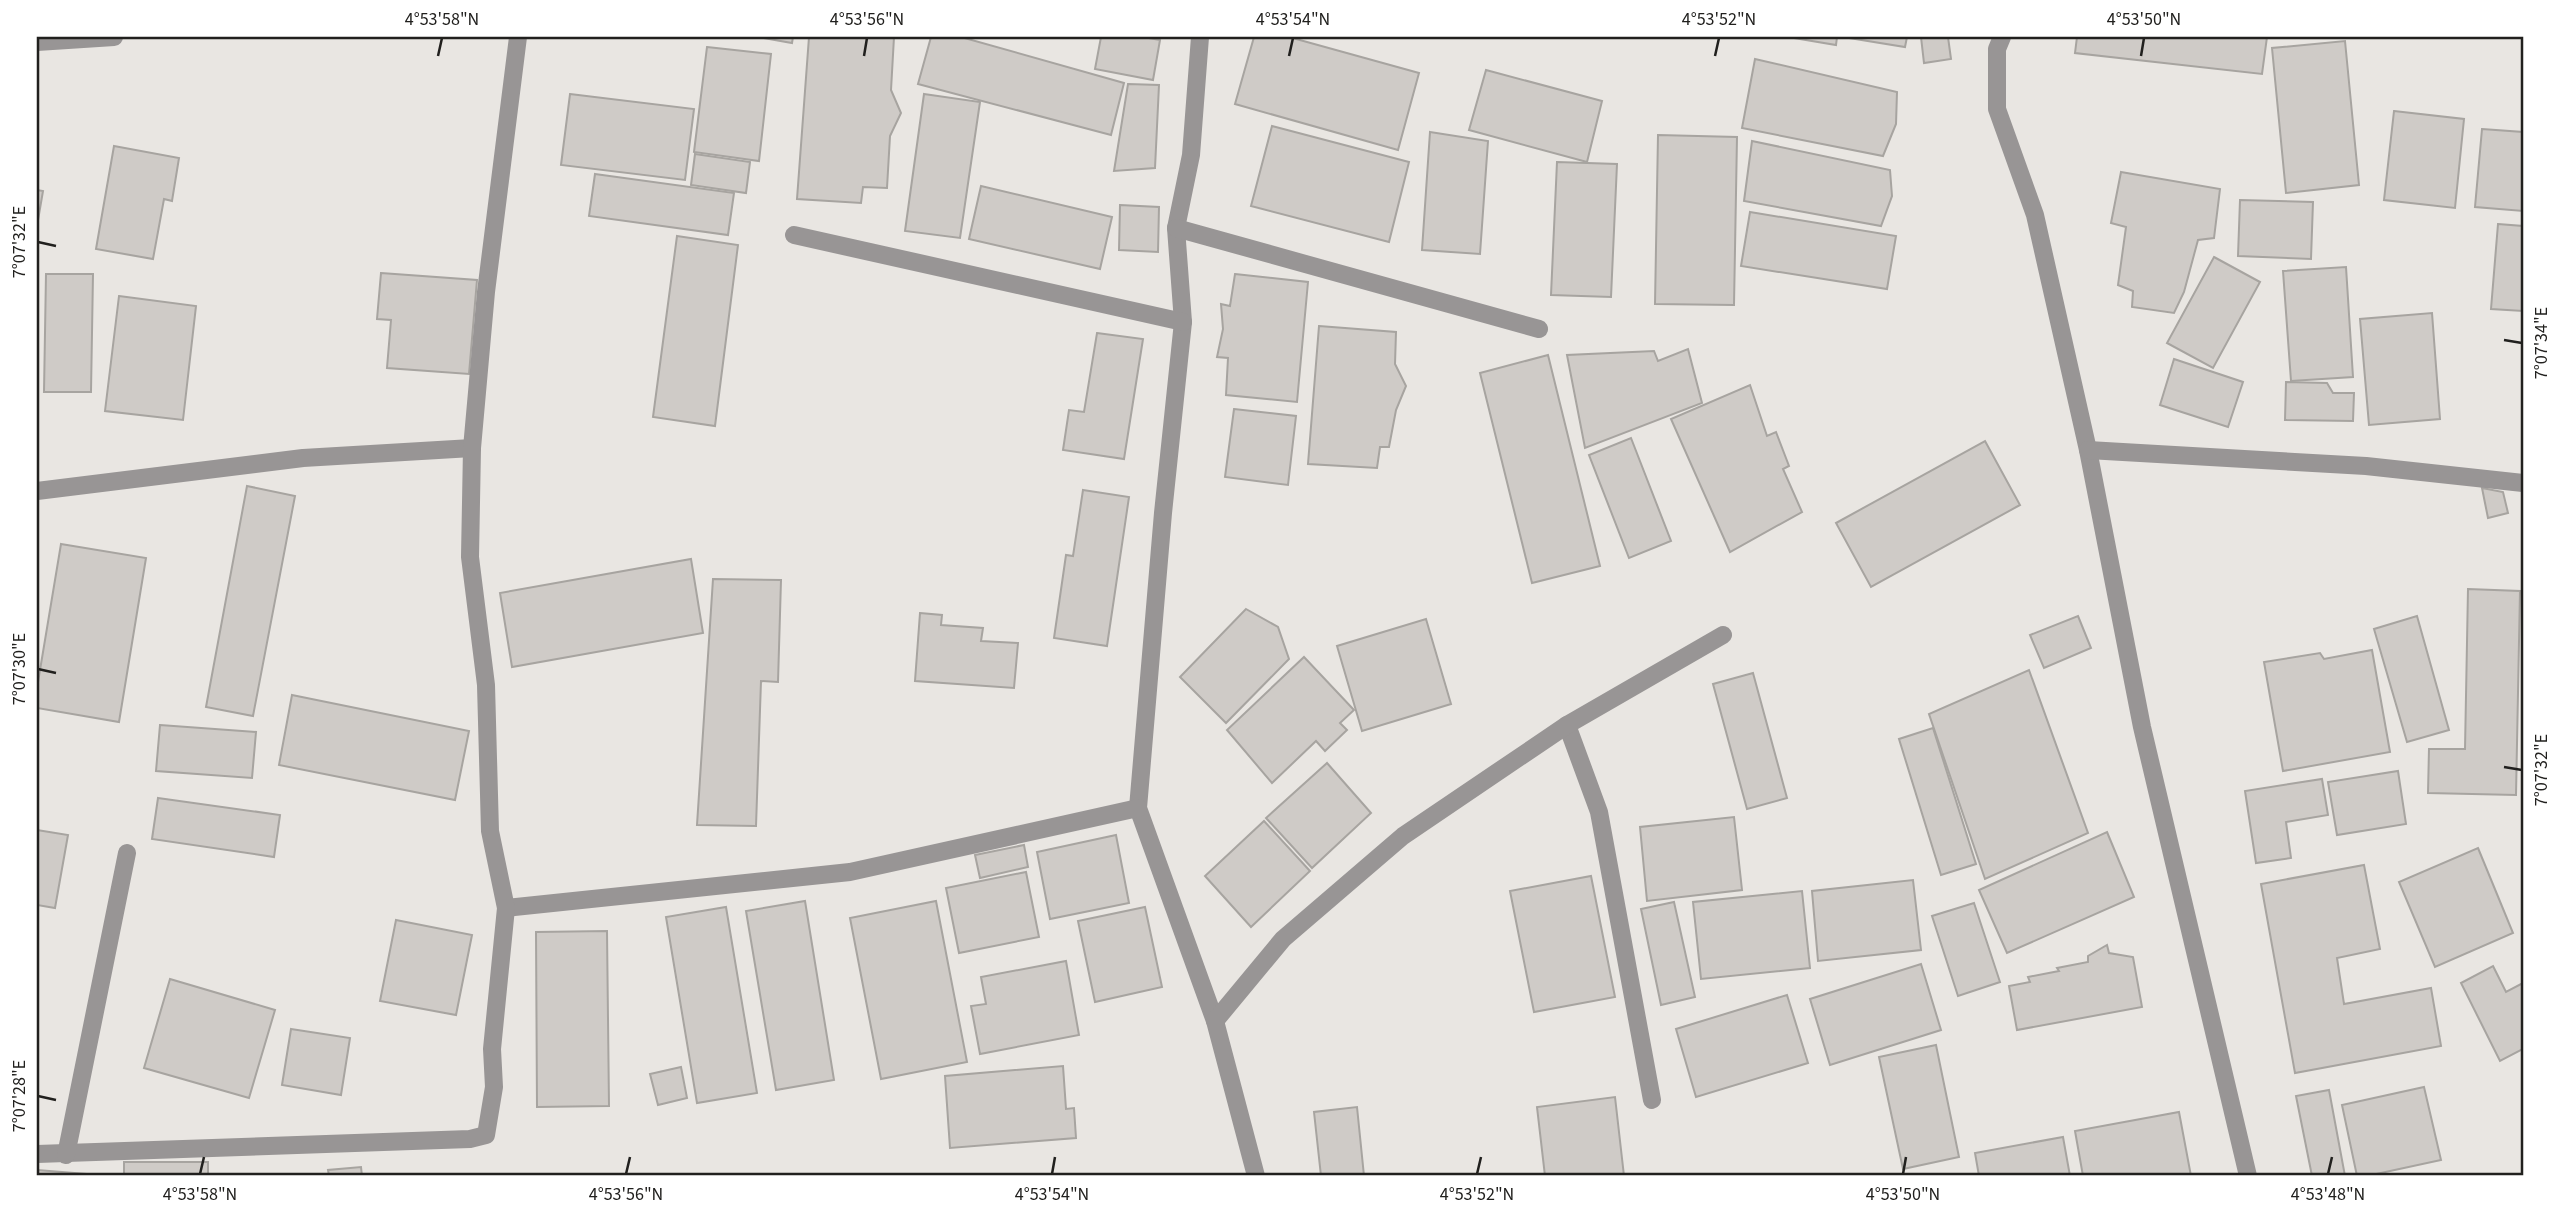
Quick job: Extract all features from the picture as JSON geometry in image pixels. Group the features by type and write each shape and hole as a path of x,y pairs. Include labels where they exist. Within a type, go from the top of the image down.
{"street":[{"path":"37,42 114,37"},
{"path":"37,1154 470,1139 486,1135 494,1087 492,1049 506,908 491,831 486,685 470,556 472,448 486,292 518,37"},
{"path":"1200,37 1191,155 1176,228 1183,321 1163,513 1138,808 1215,1021 1256,1176"},
{"path":"2002,37 1997,49 1997,109 2035,215 2088,450 2142,727 2248,1176"},
{"path":"1176,228 1539,329"},
{"path":"794,235 1183,321"},
{"path":"37,491 303,458 472,448"},
{"path":"2088,450 2366,466 2523,483"},
{"path":"1215,1021 1283,939 1403,836 1567,725 1723,635"},
{"path":"1567,725 1598,812 1652,1100"},
{"path":"506,908 850,872 1138,808"},
{"path":"66,1155 127,853"}],"building":[{"path":"758,37 793,37 792,43"},
{"path":"809,37 894,37 891,90 901,113 890,136 887,188 863,187 861,203 797,199"},
{"path":"931,37 961,37 1124,83 1111,135 918,84"},
{"path":"1101,37 1143,37 1160,40 1153,80 1095,69"},
{"path":"1254,37 1289,37 1419,73 1398,150 1235,104"},
{"path":"1788,37 1837,37 1836,45"},
{"path":"1843,37 1907,37 1905,47"},
{"path":"1921,37 1948,37 1951,59 1924,63"},
{"path":"2077,37 2267,37 2262,74 2075,53"},
{"path":"2345,41 2359,185 2286,193 2272,48"},
{"path":"707,47 771,54 759,161 694,152"},
{"path":"1755,59 1897,92 1896,124 1883,156 1742,128"},
{"path":"1486,70 1602,101 1587,162 1469,130"},
{"path":"1128,84 1159,85 1155,168 1114,171"},
{"path":"570,94 694,109 685,180 561,165"},
{"path":"924,94 980,102 960,238 905,231"},
{"path":"2394,111 2464,119 2455,208 2384,200"},
{"path":"1272,126 1409,162 1389,242 1251,206"},
{"path":"2482,129 2523,132 2523,211 2475,207"},
{"path":"1430,132 1488,141 1480,254 1422,250"},
{"path":"1658,135 1737,137 1734,305 1655,304"},
{"path":"1752,141 1890,170 1892,196 1881,226 1744,201"},
{"path":"114,146 179,158 172,201 164,199 153,259 96,249"},
{"path":"695,154 750,162 746,193 691,185"},
{"path":"1557,162 1617,164 1611,297 1551,295"},
{"path":"2121,172 2220,189 2214,238 2198,240 2184,292 2174,313 2132,307 2133,291 2118,285 2126,227 2111,223"},
{"path":"595,174 734,193 728,235 589,216"},
{"path":"981,186 1112,217 1100,269 969,239"},
{"path":"37,190 43,191 37,226"},
{"path":"2240,200 2313,202 2311,259 2238,256"},
{"path":"1120,205 1159,207 1158,252 1119,250"},
{"path":"1750,212 1896,236 1887,289 1741,266"},
{"path":"2498,224 2523,226 2523,311 2491,309"},
{"path":"677,236 738,245 715,426 653,417"},
{"path":"2214,257 2260,282 2213,368 2167,343"},
{"path":"2346,267 2353,377 2291,381 2283,271"},
{"path":"381,273 477,280 469,374 387,368 391,320 377,319"},
{"path":"46,274 93,274 91,392 44,392"},
{"path":"1235,274 1308,282 1297,402 1226,395 1228,358 1217,357 1223,329 1221,304 1230,306"},
{"path":"119,296 196,306 183,420 105,411"},
{"path":"2432,313 2440,419 2369,425 2360,319"},
{"path":"1319,326 1396,332 1395,364 1406,386 1396,410 1389,447 1380,447 1377,468 1308,464"},
{"path":"1097,333 1143,339 1124,459 1063,450 1069,410 1084,412"},
{"path":"1688,349 1702,403 1585,448 1567,355 1654,351 1658,361"},
{"path":"1548,355 1600,566 1532,583 1480,373"},
{"path":"2174,359 2243,382 2228,427 2160,405"},
{"path":"2286,382 2327,383 2333,393 2354,393 2353,421 2285,420"},
{"path":"1750,385 1767,436 1776,432 1789,466 1783,469 1802,512 1730,552 1671,419"},
{"path":"1234,409 1296,416 1288,485 1225,477"},
{"path":"1631,438 1671,541 1629,558 1589,455"},
{"path":"1985,441 2020,505 1871,587 1836,523"},
{"path":"247,486 295,496 253,716 206,707"},
{"path":"2482,488 2503,492 2508,513 2488,518"},
{"path":"1083,490 1129,497 1107,646 1054,638 1066,555 1073,556"},
{"path":"61,544 146,558 119,722 37,708 37,688"},
{"path":"691,559 703,633 512,667 500,593"},
{"path":"713,579 781,580 778,682 761,681 756,826 697,825"},
{"path":"2468,589 2520,591 2516,795 2428,793 2429,749 2465,749"},
{"path":"1246,609 1278,627 1289,659 1226,723 1180,677"},
{"path":"920,613 942,615 941,625 983,628 981,641 1018,643 1014,688 915,681"},
{"path":"2078,616 2091,648 2044,668 2030,635"},
{"path":"2417,616 2449,730 2407,742 2374,629"},
{"path":"1426,619 1451,704 1362,731 1337,646"},
{"path":"2372,650 2390,752 2283,771 2264,662 2320,653 2324,659"},
{"path":"1304,657 1354,710 1340,723 1347,730 1325,751 1316,741 1272,783 1227,730"},
{"path":"2029,670 2088,833 1985,879 1929,714"},
{"path":"1753,673 1787,798 1747,809 1713,684"},
{"path":"292,695 469,731 455,800 279,765"},
{"path":"160,725 256,732 252,778 156,771"},
{"path":"1933,728 1976,864 1941,875 1899,739"},
{"path":"1327,763 1371,813 1312,868 1266,818"},
{"path":"2398,771 2406,824 2337,835 2328,782"},
{"path":"2322,779 2328,815 2286,822 2291,858 2256,863 2245,791"},
{"path":"158,798 280,815 274,857 152,839"},
{"path":"1734,817 1742,890 1647,901 1640,827"},
{"path":"1264,821 1310,871 1251,927 1205,876"},
{"path":"37,830 68,835 55,908 37,905"},
{"path":"2107,832 2134,897 2007,953 1979,890"},
{"path":"1116,835 1129,903 1050,919 1037,852"},
{"path":"1024,845 1028,867 980,878 975,855"},
{"path":"2478,848 2513,933 2435,967 2399,882"},
{"path":"2364,865 2380,949 2337,958 2344,1004 2431,988 2441,1046 2295,1073 2261,884"},
{"path":"1026,872 1039,937 959,953 946,888"},
{"path":"1591,876 1615,997 1534,1012 1510,891"},
{"path":"1913,880 1921,950 1818,961 1812,891"},
{"path":"1802,891 1810,968 1701,979 1693,902"},
{"path":"805,901 834,1080 776,1090 746,911"},
{"path":"936,901 967,1062 881,1079 850,918"},
{"path":"1674,902 1695,997 1661,1005 1641,909"},
{"path":"1974,903 2000,982 1958,996 1932,916"},
{"path":"726,907 757,1093 697,1103 666,917"},
{"path":"1145,907 1162,987 1095,1002 1078,921"},
{"path":"396,920 472,935 456,1015 380,1001"},
{"path":"607,931 609,1106 537,1107 536,932"},
{"path":"2107,945 2109,953 2133,957 2142,1007 2017,1030 2009,986 2030,982 2028,977 2059,971 2057,968 2088,962 2088,956"},
{"path":"1066,961 1079,1035 980,1054 971,1006 986,1004 981,977"},
{"path":"1921,964 1941,1030 1830,1065 1810,999"},
{"path":"2493,966 2506,992 2523,983 2523,1049 2500,1061 2461,983"},
{"path":"170,979 275,1010 249,1098 144,1068"},
{"path":"1787,995 1808,1063 1696,1097 1676,1029"},
{"path":"291,1029 350,1038 341,1095 282,1085"},
{"path":"1936,1045 1959,1157 1903,1169 1879,1057"},
{"path":"1063,1066 1066,1109 1074,1108 1076,1138 950,1148 945,1076"},
{"path":"681,1067 687,1098 658,1105 650,1074"},
{"path":"2424,1087 2441,1160 2357,1176 2342,1105"},
{"path":"2329,1090 2345,1176 2312,1176 2296,1096"},
{"path":"1615,1097 1624,1176 1545,1176 1537,1107"},
{"path":"1357,1107 1364,1176 1321,1176 1314,1112"},
{"path":"2179,1112 2191,1176 2083,1176 2075,1131"},
{"path":"2063,1137 2070,1176 1979,1176 1975,1153"},
{"path":"124,1162 208,1162 208,1176 124,1176"},
{"path":"361,1167 362,1176 329,1176 328,1170"},
{"path":"37,1170 86,1174 86,1176 37,1176"},
{"path":"314,1175 314,1176 228,1176"}]}
